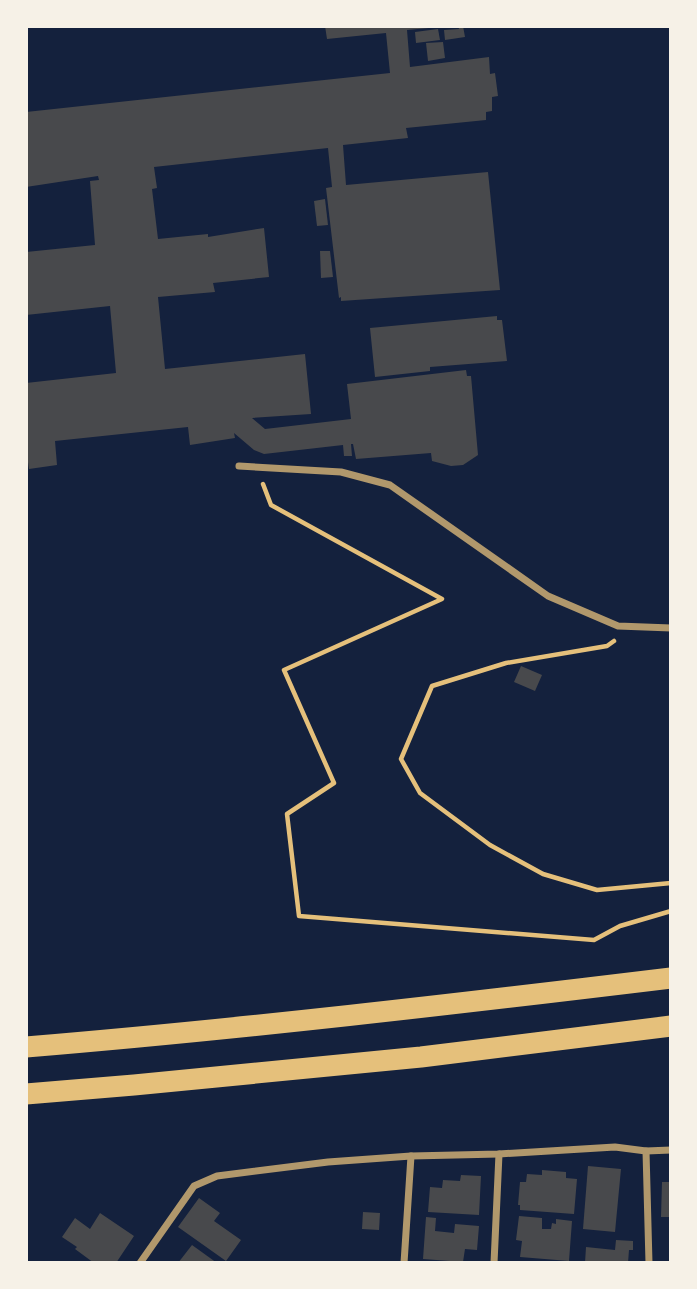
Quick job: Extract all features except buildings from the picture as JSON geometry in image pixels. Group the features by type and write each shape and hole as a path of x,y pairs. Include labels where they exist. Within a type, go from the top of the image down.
{"highway":[{"path":"26,1047 421,1008 671,978"},
{"path":"26,1094 421,1057 671,1026"}],"street":[{"path":"239,466 341,472 390,485 548,596 618,626 671,628"},
{"path":"140,1263 194,1186 217,1176 328,1162 411,1156 615,1147 646,1151 671,1150"},
{"path":"646,1151 649,1263"},
{"path":"494,1263 499,1154"},
{"path":"404,1263 411,1156"}],"path":[{"path":"257,467 271,505 442,599 284,670 334,783 286,814 299,916 594,940 620,926 671,911"},
{"path":"635,626 607,646 506,663 432,686 401,759 420,793 490,845 543,874 597,890 671,883"}]}
